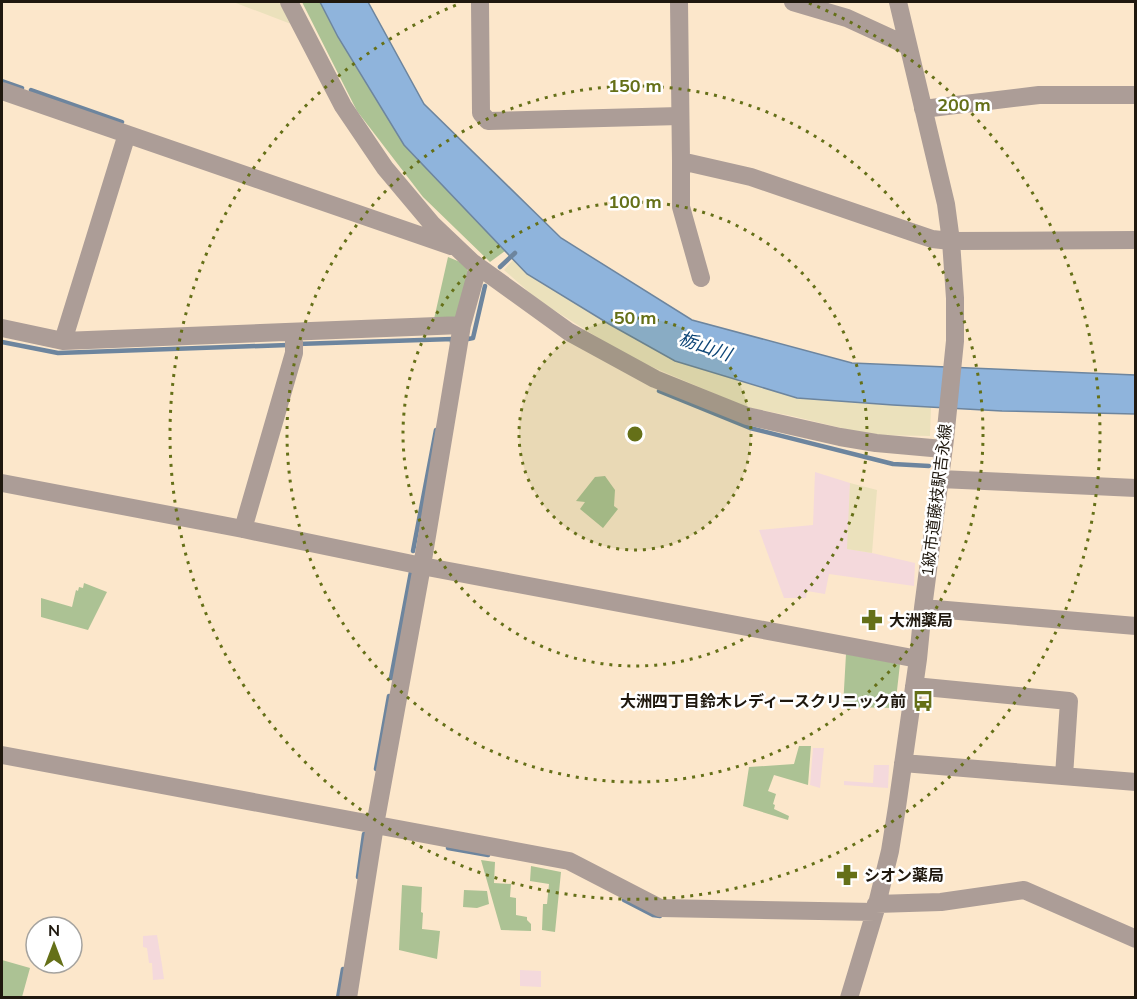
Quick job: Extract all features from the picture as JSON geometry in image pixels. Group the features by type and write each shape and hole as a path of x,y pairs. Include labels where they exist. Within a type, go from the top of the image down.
{"street":[{"path":"289,2 343,106 385,168 432,224 478,267 569,332 655,380 747,416 876,443 944,444"},
{"path":"480,2 481,113 488,121 680,116"},
{"path":"679,2 681,207 701,278"},
{"path":"793,2 847,18 908,46"},
{"name":"1級市道藤枝駅吉永線","path":"849,998 890,851 918,659 955,341 955,298 946,204 898,2"},
{"path":"2,91 457,248"},
{"path":"923,109 1039,95 1136,95"},
{"path":"63,341 127,134"},
{"path":"681,161 751,177 932,239 951,241 1136,240"},
{"path":"348,998 375,825 422,566 462,325 478,267"},
{"path":"2,328 63,341 294,340 462,325"},
{"path":"243,530 294,340"},
{"path":"940,479 1136,488"},
{"path":"2,483 422,566 918,659"},
{"path":"923,608 1136,626"},
{"path":"914,686 1069,701 1064,776"},
{"path":"2,755 569,861 660,908 875,908 941,902 1024,890 1136,939"},
{"path":"903,763 1136,782"}],"shaded area":[{"path":"815,472 850,483 848,549 915,563 914,586 829,574 825,594 807,591 806,598 784,598 759,530 813,525"},
{"path":"813,748 824,748 820,788 810,785"},
{"path":"874,765 889,765 888,788 844,785 844,781 873,783"},
{"path":"157,935 164,979 153,980 152,963 149,963 147,948 143,947 143,936"},
{"path":"520,970 541,971 541,987 520,986"}],"green space":[{"path":"302,2 320,2 338,37 404,145 505,251 490,262 423,197 357,111"},
{"path":"448,257 465,264 469,274 456,319 434,319"},
{"path":"605,476 615,490 614,506 618,509 603,528 580,509 585,502 576,501 595,477"},
{"path":"84,583 107,592 88,630 41,617 41,598 72,607 76,590 78,591 79,587 83,588"},
{"path":"846,654 900,664 895,708 843,707"},
{"path":"799,746 811,746 808,785 774,775 768,791 776,794 774,809 789,816 788,820 743,806 749,767 794,764"},
{"path":"481,860 495,862 494,883 511,884 510,897 516,898 516,915 527,917 531,924 531,931 501,930"},
{"path":"531,866 561,872 555,932 542,930 543,904 547,904 549,884 530,881"},
{"path":"402,885 422,887 422,929 440,931 437,959 399,950"},
{"path":"464,890 487,891 489,904 477,908 463,907"},
{"path":"2,960 24,966 24,975 28,975 22,997 2,997"}],"sand":[{"path":"279,2 291,24 236,3"},
{"path":"513,260 527,274 797,398 931,407 930,436 870,435 746,407 629,357 538,300 504,270"},
{"path":"850,483 877,490 872,553 847,549"}],"water":[{"name":"栃山川","path":"320,2 368,2 424,104 561,238 692,320 852,363 1135,375 1135,414 1002,411 797,398 675,361 527,274 404,145 338,37"}],"waterway":[{"path":"2,81 22,88"},
{"path":"31,90 122,122"},
{"path":"500,267 515,253"},
{"path":"468,339 473,338 485,286"},
{"path":"297,344 453,339 452,342"},
{"path":"2,342 58,353 288,345"},
{"path":"659,391 750,428 893,464 929,466"},
{"path":"413,551 436,430"},
{"path":"391,678 411,572"},
{"path":"376,769 389,696"},
{"path":"358,877 364,834"},
{"path":"448,848 488,855"},
{"path":"624,900 653,915 660,916"},
{"path":"338,998 343,969"}],"place":[{"name":"大洲薬局","path":"872,620"},
{"name":"大洲四丁目鈴木レディースクリニック前","path":"923,701"},
{"name":"シオン薬局","path":"847,875"}]}
